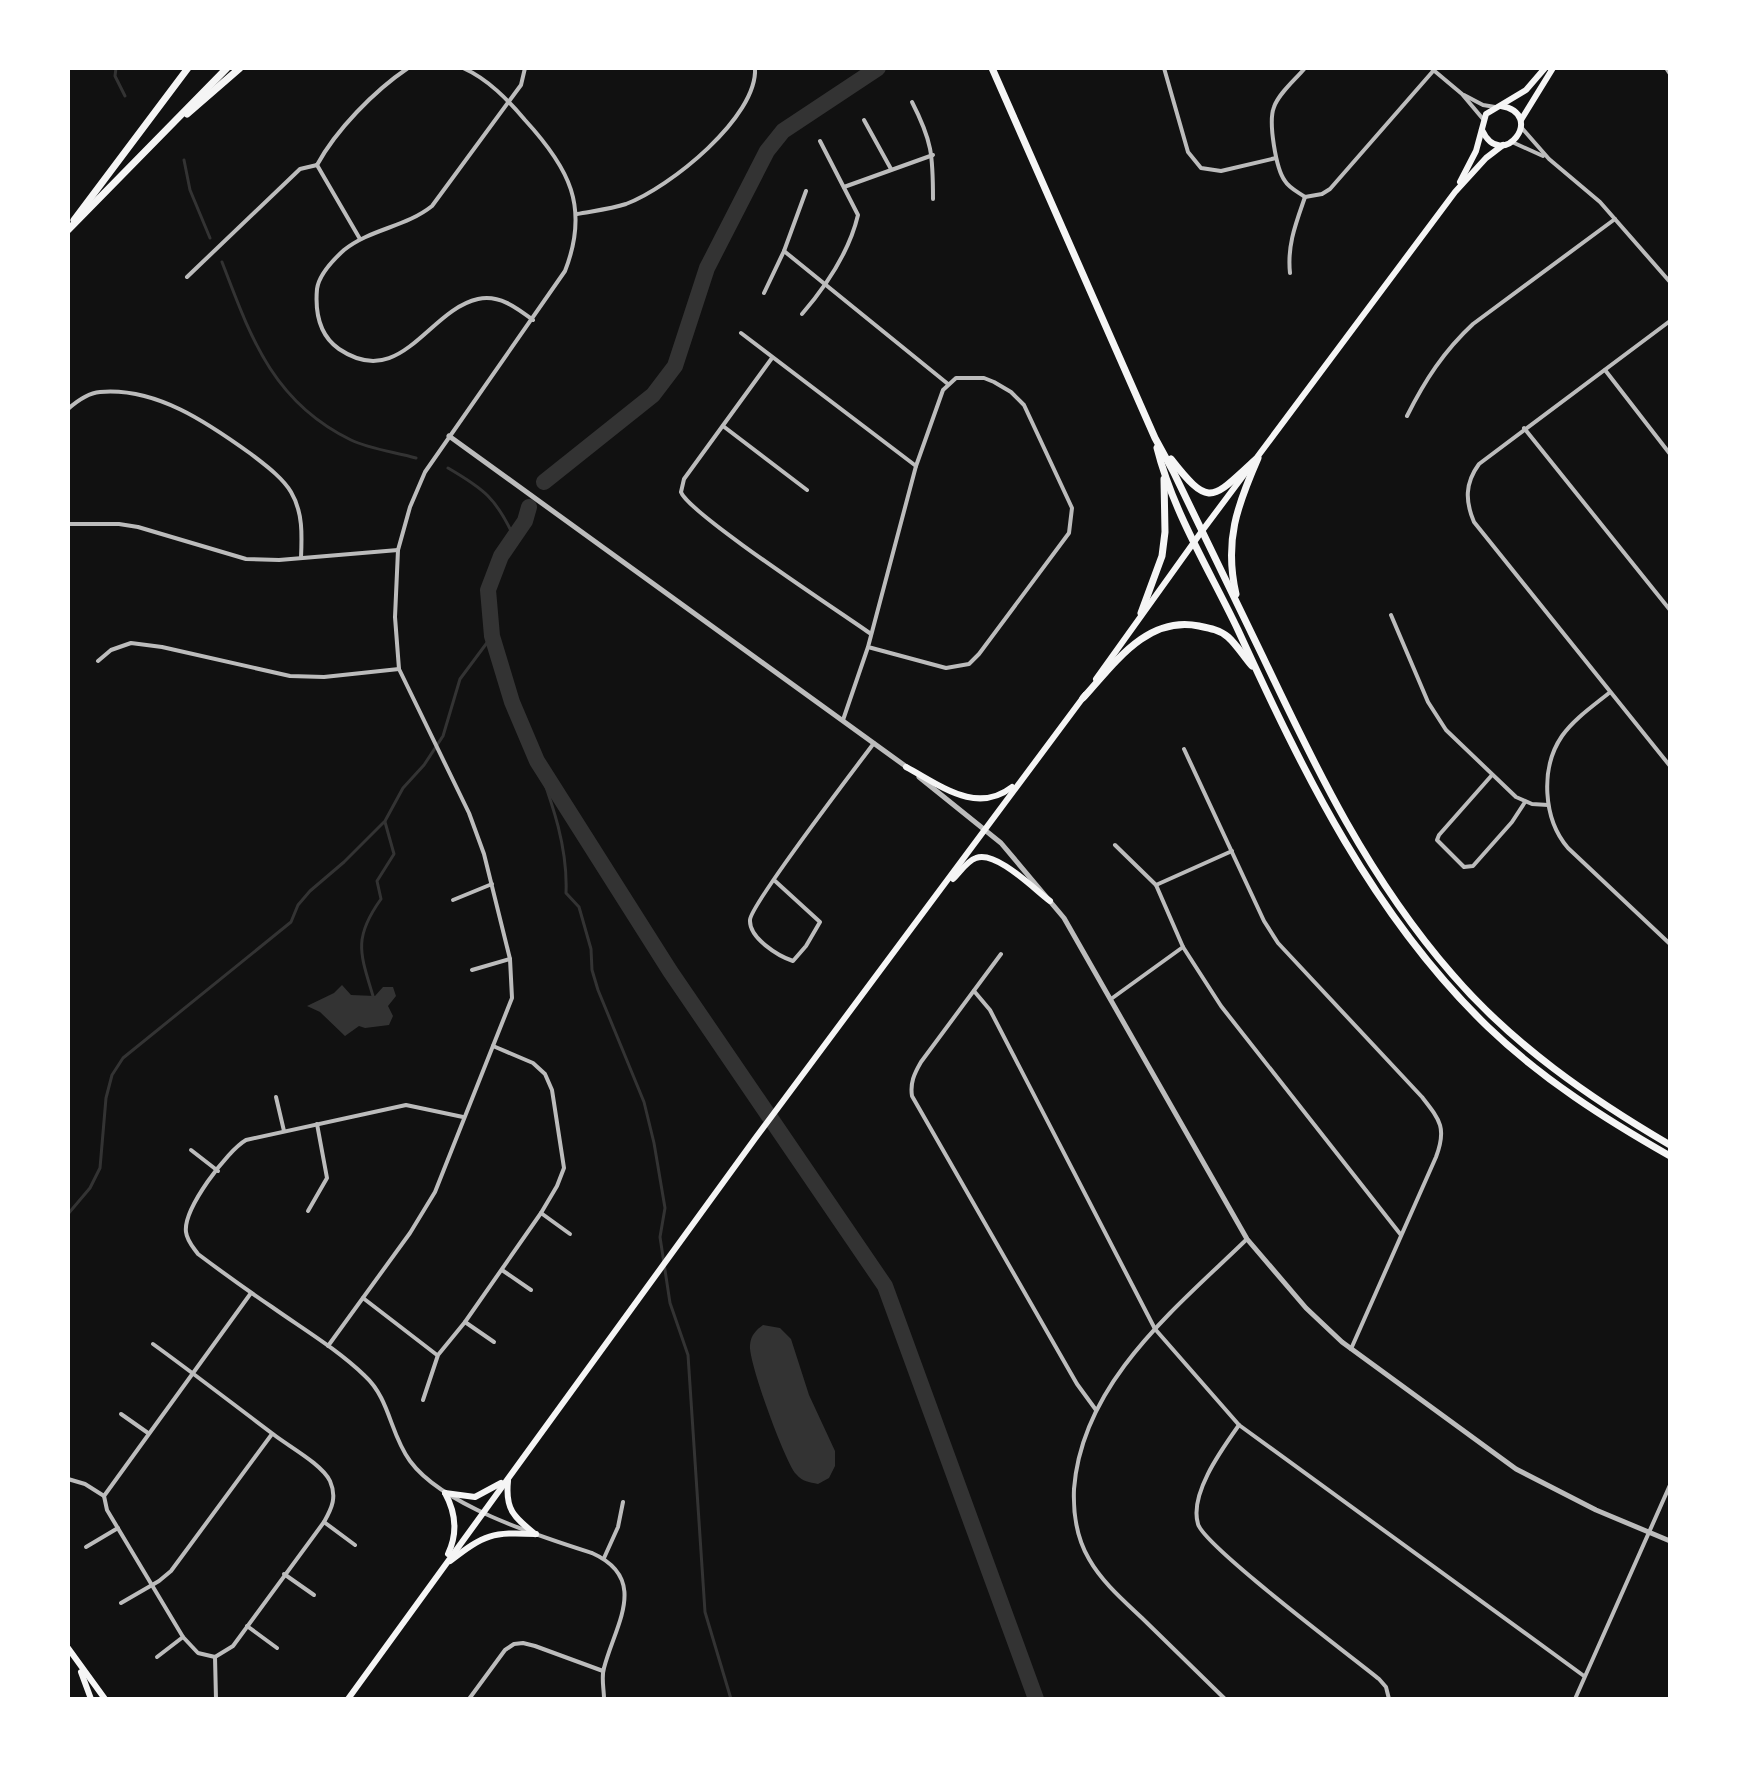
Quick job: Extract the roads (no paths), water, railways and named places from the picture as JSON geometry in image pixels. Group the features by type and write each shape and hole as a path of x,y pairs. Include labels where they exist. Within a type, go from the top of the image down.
{"highway":[{"path":"68,229 188,68"},
{"path":"68,229 227,68"},
{"path":"138,157 240,68"},
{"path":"992,68 1155,438 1319,775 1366,859 1405,916 1453,976 1505,1028 1549,1066 1611,1110 1670,1145"},
{"path":"1155,438 1193,488 1205,493 1224,488 1258,458"},
{"path":"1155,438 1165,474 1194,542 1306,775 1354,859 1402,930 1489,1028 1541,1073 1611,1122 1670,1156"},
{"path":"1238,605 1230,566 1231,541 1240,499 1258,458"},
{"path":"1141,613 1162,556 1165,474"},
{"path":"1083,698 1140,638 1175,624 1218,631 1228,638 1258,674"}],"main road":[{"path":"1455,192 1476,151 1483,119 1526,90 1545,68"},
{"path":"348,1699 754,1140 1083,698 1141,613 1455,192 1486,158 1519,136 1521,124 1553,68"},
{"path":"1498,106 1513,109 1521,124"},
{"path":"1482,130 1492,143 1503,145"},
{"path":"906,767 962,796 979,801 1000,796 1024,775"},
{"path":"932,902 967,864 984,856 1000,862 1050,901"},
{"path":"445,1493 475,1497 509,1478"},
{"path":"509,1478 506,1497 510,1509 536,1534"},
{"path":"443,1565 452,1546 455,1524 454,1510 445,1493"},
{"path":"443,1565 487,1536 503,1532 536,1534"},
{"path":"68,1648 105,1699"},
{"path":"79,1665 91,1699"}],"street":[{"path":"187,277 300,169 317,165 336,135 408,68"},
{"path":"328,1346 424,1212 442,1176 512,998 510,959 492,884 469,813 399,669 395,617 398,550 410,507 425,472 565,271 572,254 577,214 569,180 555,153 508,100 477,75 463,68"},
{"path":"525,68 521,85 432,206 413,218 360,239 327,267 318,283 316,303 317,319 336,347 350,355 375,360 399,355 462,305 476,299 505,302 533,320"},
{"path":"577,214 626,204 649,192 712,145 744,107 755,80 755,68"},
{"path":"1164,68 1188,152 1201,168 1221,171 1276,158"},
{"path":"1305,68 1278,99 1272,109 1271,120 1276,158 1284,181 1305,197 1330,189 1432,69 1462,94 1483,119"},
{"path":"1666,68 1670,74"},
{"path":"1462,94 1483,105 1498,106"},
{"path":"912,102 924,125 933,155 933,199"},
{"path":"864,120 891,169"},
{"path":"1521,124 1549,159 1587,189 1670,282"},
{"path":"802,314 826,286 844,252 858,215 820,141"},
{"path":"1512,142 1549,159"},
{"path":"844,187 933,155"},
{"path":"317,165 360,239"},
{"path":"764,293 784,251 806,191"},
{"path":"1290,273 1288,255 1292,232 1305,197"},
{"path":"1407,416 1427,376 1456,340 1473,324 1615,219"},
{"path":"784,251 948,384"},
{"path":"1670,321 1479,464 1468,486 1469,511 1474,522 1670,766"},
{"path":"741,333 916,466"},
{"path":"772,358 684,479 680,486 683,498 717,526 871,634"},
{"path":"1605,370 1670,454"},
{"path":"843,720 868,647 916,466 937,403 948,384 956,378 984,378 1011,392 1024,405 1072,508 1069,533 969,664 946,668 868,647"},
{"path":"68,409 85,396 98,392 129,392 194,416 222,433 285,483 293,495 302,530 301,558"},
{"path":"723,426 807,490"},
{"path":"1524,428 1670,610"},
{"path":"449,436 874,743 985,829 1017,860 1077,938 1247,1239 1297,1299 1351,1349 1516,1469 1551,1489 1670,1541"},
{"path":"68,524 138,527 246,559 398,550"},
{"path":"1391,615 1435,716 1492,775 1525,802 1548,805"},
{"path":"98,661 111,650 131,643 290,676 324,677 399,669"},
{"path":"1609,693 1571,726 1557,745 1548,779 1548,805 1559,838 1670,944"},
{"path":"774,880 820,922 793,961 764,943 751,927 751,912 774,880 874,743"},
{"path":"1184,749 1264,921 1278,943 1422,1097 1442,1126 1436,1157 1351,1349"},
{"path":"1492,775 1437,840 1464,867 1473,866 1512,822 1525,802"},
{"path":"1115,845 1156,885 1183,947 1221,1006 1401,1235"},
{"path":"1156,885 1232,851"},
{"path":"453,900 492,884"},
{"path":"1111,999 1183,947"},
{"path":"1001,954 921,1062 913,1076 912,1096 1069,1371 1096,1410"},
{"path":"472,970 510,959"},
{"path":"974,991 990,1010 1155,1329 1239,1425 1584,1676"},
{"path":"423,1400 438,1355 465,1322 541,1213 564,1168 552,1090 545,1074 533,1063 493,1046"},
{"path":"276,1097 284,1131"},
{"path":"463,1117 406,1105 255,1137 238,1145 218,1171 189,1213 186,1233 198,1254 328,1346 372,1382 384,1401 410,1461 422,1476 445,1493 536,1534 604,1558 614,1568 625,1594 621,1623 603,1671 604,1699"},
{"path":"308,1211 327,1178 317,1124"},
{"path":"191,1150 218,1171"},
{"path":"541,1213 570,1234"},
{"path":"1225,1699 1112,1588 1088,1558 1076,1526 1073,1507 1081,1451 1096,1410 1155,1329 1247,1239"},
{"path":"502,1270 531,1290"},
{"path":"104,1496 251,1293"},
{"path":"363,1298 438,1355"},
{"path":"465,1322 494,1342"},
{"path":"68,1479 85,1484 104,1496 107,1510 183,1637 198,1653 215,1657 227,1651 324,1522 334,1502 329,1479 322,1470 153,1344"},
{"path":"121,1414 148,1433"},
{"path":"1239,1425 1210,1470 1198,1502 1199,1529 1232,1560 1379,1679 1386,1687 1389,1699"},
{"path":"121,1603 171,1571 272,1434"},
{"path":"1575,1699 1670,1485"},
{"path":"604,1558 618,1527 623,1502"},
{"path":"324,1522 355,1545"},
{"path":"86,1547 118,1528"},
{"path":"284,1574 314,1595"},
{"path":"247,1626 277,1648"},
{"path":"157,1657 183,1637"},
{"path":"469,1699 505,1650 514,1644 535,1646 603,1671"},
{"path":"215,1657 216,1699"}],"waterway":[{"path":"116,68 115,76 125,96"},
{"path":"544,482 653,395 675,366 707,268 767,151 783,131 878,68"},
{"path":"184,160 190,190 210,238"},
{"path":"222,262 255,342 268,365 302,407 324,425 351,440 416,458"},
{"path":"448,468 488,496 514,537"},
{"path":"529,507 525,521 501,556 488,590 492,636 512,702 537,761 670,971 885,1286 1036,1699"},
{"path":"68,1214 90,1188 100,1168 106,1098 112,1075 123,1058 291,922 298,905 310,891 385,821 403,788 424,765 443,736 460,679 492,636"},
{"path":"537,761 562,842 566,893 579,907 598,990 644,1102 654,1143 665,1208 660,1237 670,1303 688,1355 705,1612 731,1699"},
{"path":"373,996 362,946 366,925 381,899 377,881 394,854 385,822"}]}
